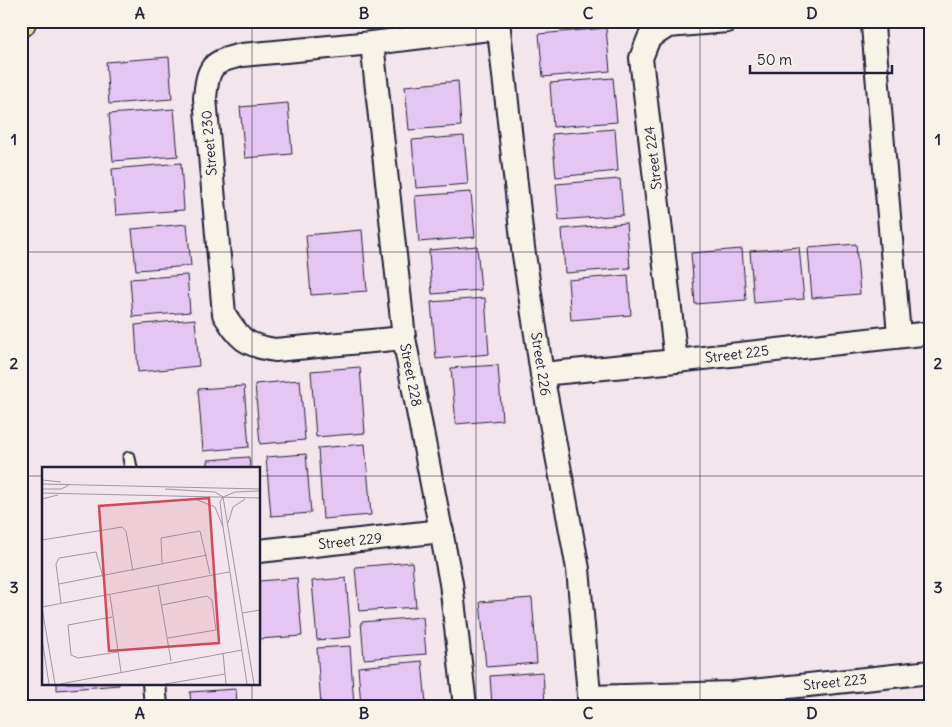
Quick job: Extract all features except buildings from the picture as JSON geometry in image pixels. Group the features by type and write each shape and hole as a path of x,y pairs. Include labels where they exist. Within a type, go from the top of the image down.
{"street":[{"name":"Street 224","path":"676,361 641,58 649,38 668,26 727,21"},
{"path":"870,21 873,26 899,335"},
{"name":"Street 230","path":"404,338 274,350 256,347 237,335 224,314 205,98 207,75 221,60 242,54 372,43 498,25"},
{"name":"Street 226","path":"498,25 523,248 542,374 578,569 590,701"},
{"name":"Street 228","path":"372,43 404,338 451,582 465,706"},
{"name":"Street 225","path":"542,374 931,332"},
{"name":"Street 229","path":"260,551 442,531"},
{"name":"Street 223","path":"590,701 733,699 931,672"},
{"path":"154,684 156,706"}]}
